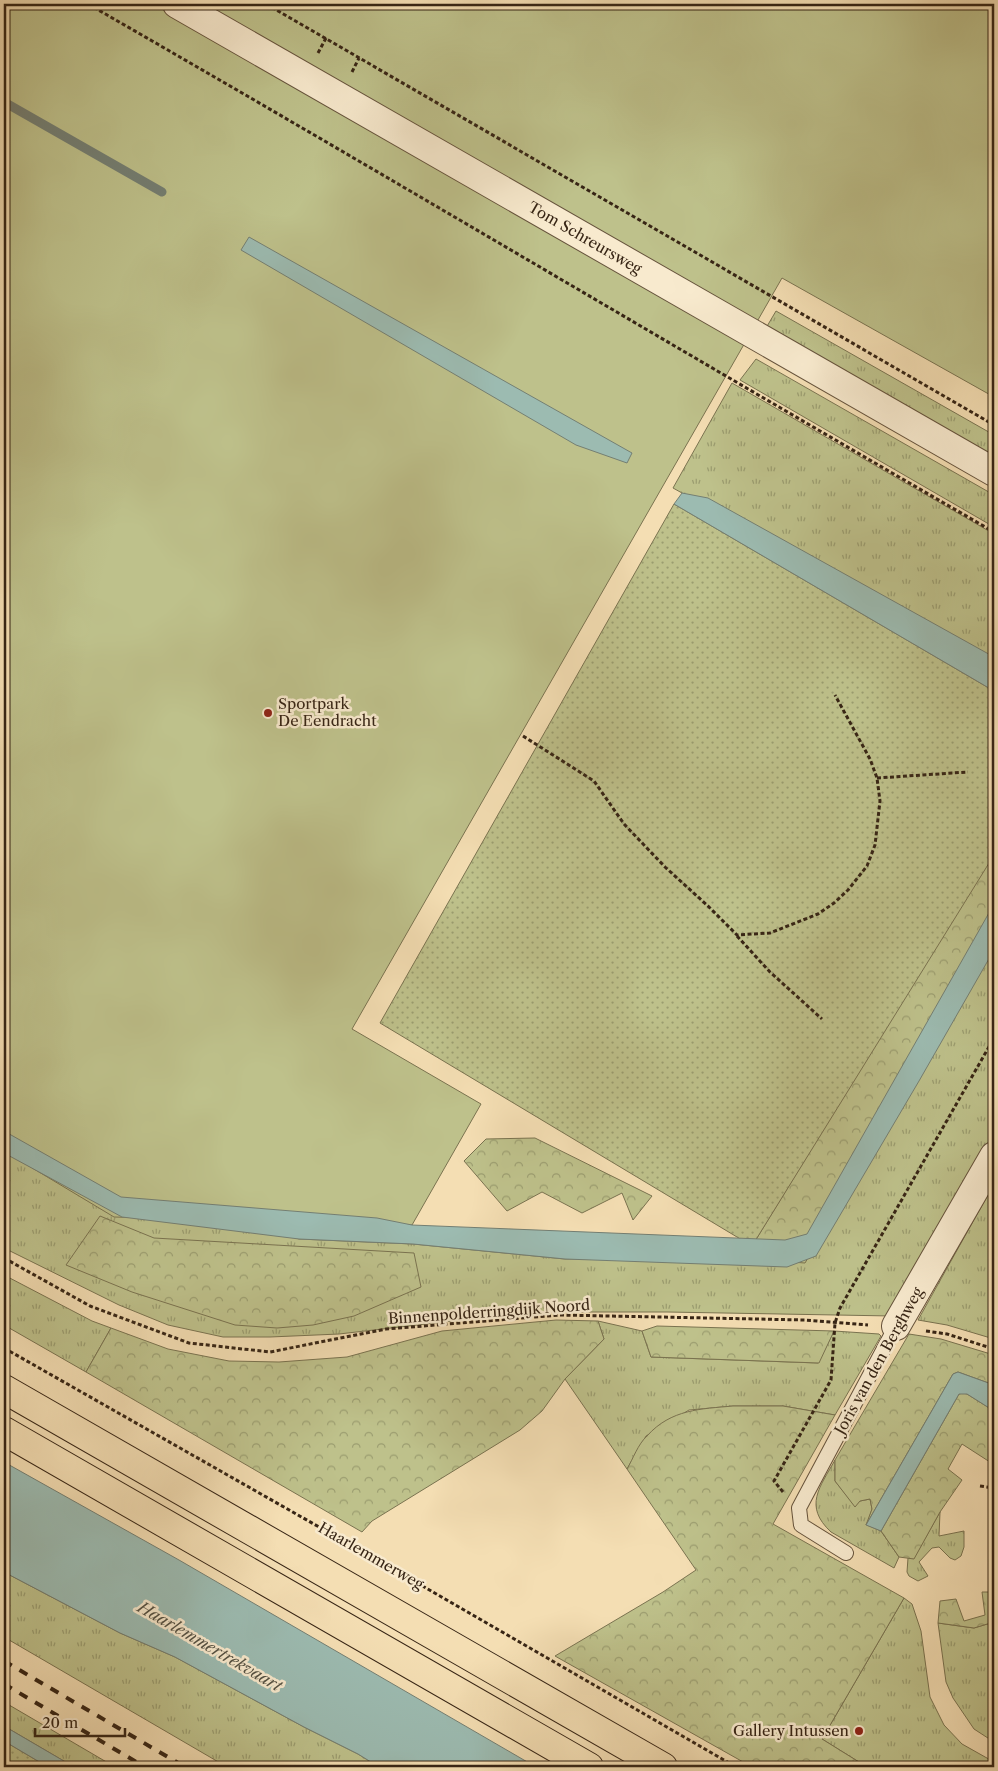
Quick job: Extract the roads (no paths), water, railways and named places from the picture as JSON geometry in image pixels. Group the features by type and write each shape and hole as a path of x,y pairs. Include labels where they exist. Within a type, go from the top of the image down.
{"main road":[{"path":"4,1389 663,1767"},
{"path":"4,1431 589,1767"}],"street":[{"name":"Tom Schreursweg","path":"177,4 994,472"},
{"name":"Joris van den Berghweg","path":"896,1326 994,1156"}],"lane":[{"name":"Joris van den Berghweg","path":"846,1552 801,1525 799,1508 896,1326"}],"water":[{"path":"249,237 632,453 627,463 576,445 241,250"},
{"path":"682,493 708,498 994,657 994,691 674,504"},
{"path":"994,904 994,950 816,1256 787,1267 565,1259 413,1244 299,1239 122,1217 4,1153 4,1131 121,1197 377,1218 412,1225 785,1240 807,1234"},
{"path":"958,1372 994,1385 994,1411 967,1394 959,1394 881,1531 866,1525 953,1374"},
{"name":"Haarlemmertrekvaart","path":"4,1462 179,1560 536,1767 379,1767 175,1657 120,1633 4,1572"},
{"path":"4,1726 74,1767 48,1767 4,1741"}],"waterway":[{"path":"4,102 162,192"}],"railway":[{"path":"4,1661 185,1767"},
{"path":"4,1684 145,1767"}],"place":[{"name":"Sportpark De Eendracht","path":"268,713"},
{"name":"Gallery Intussen","path":"859,1731"}]}
